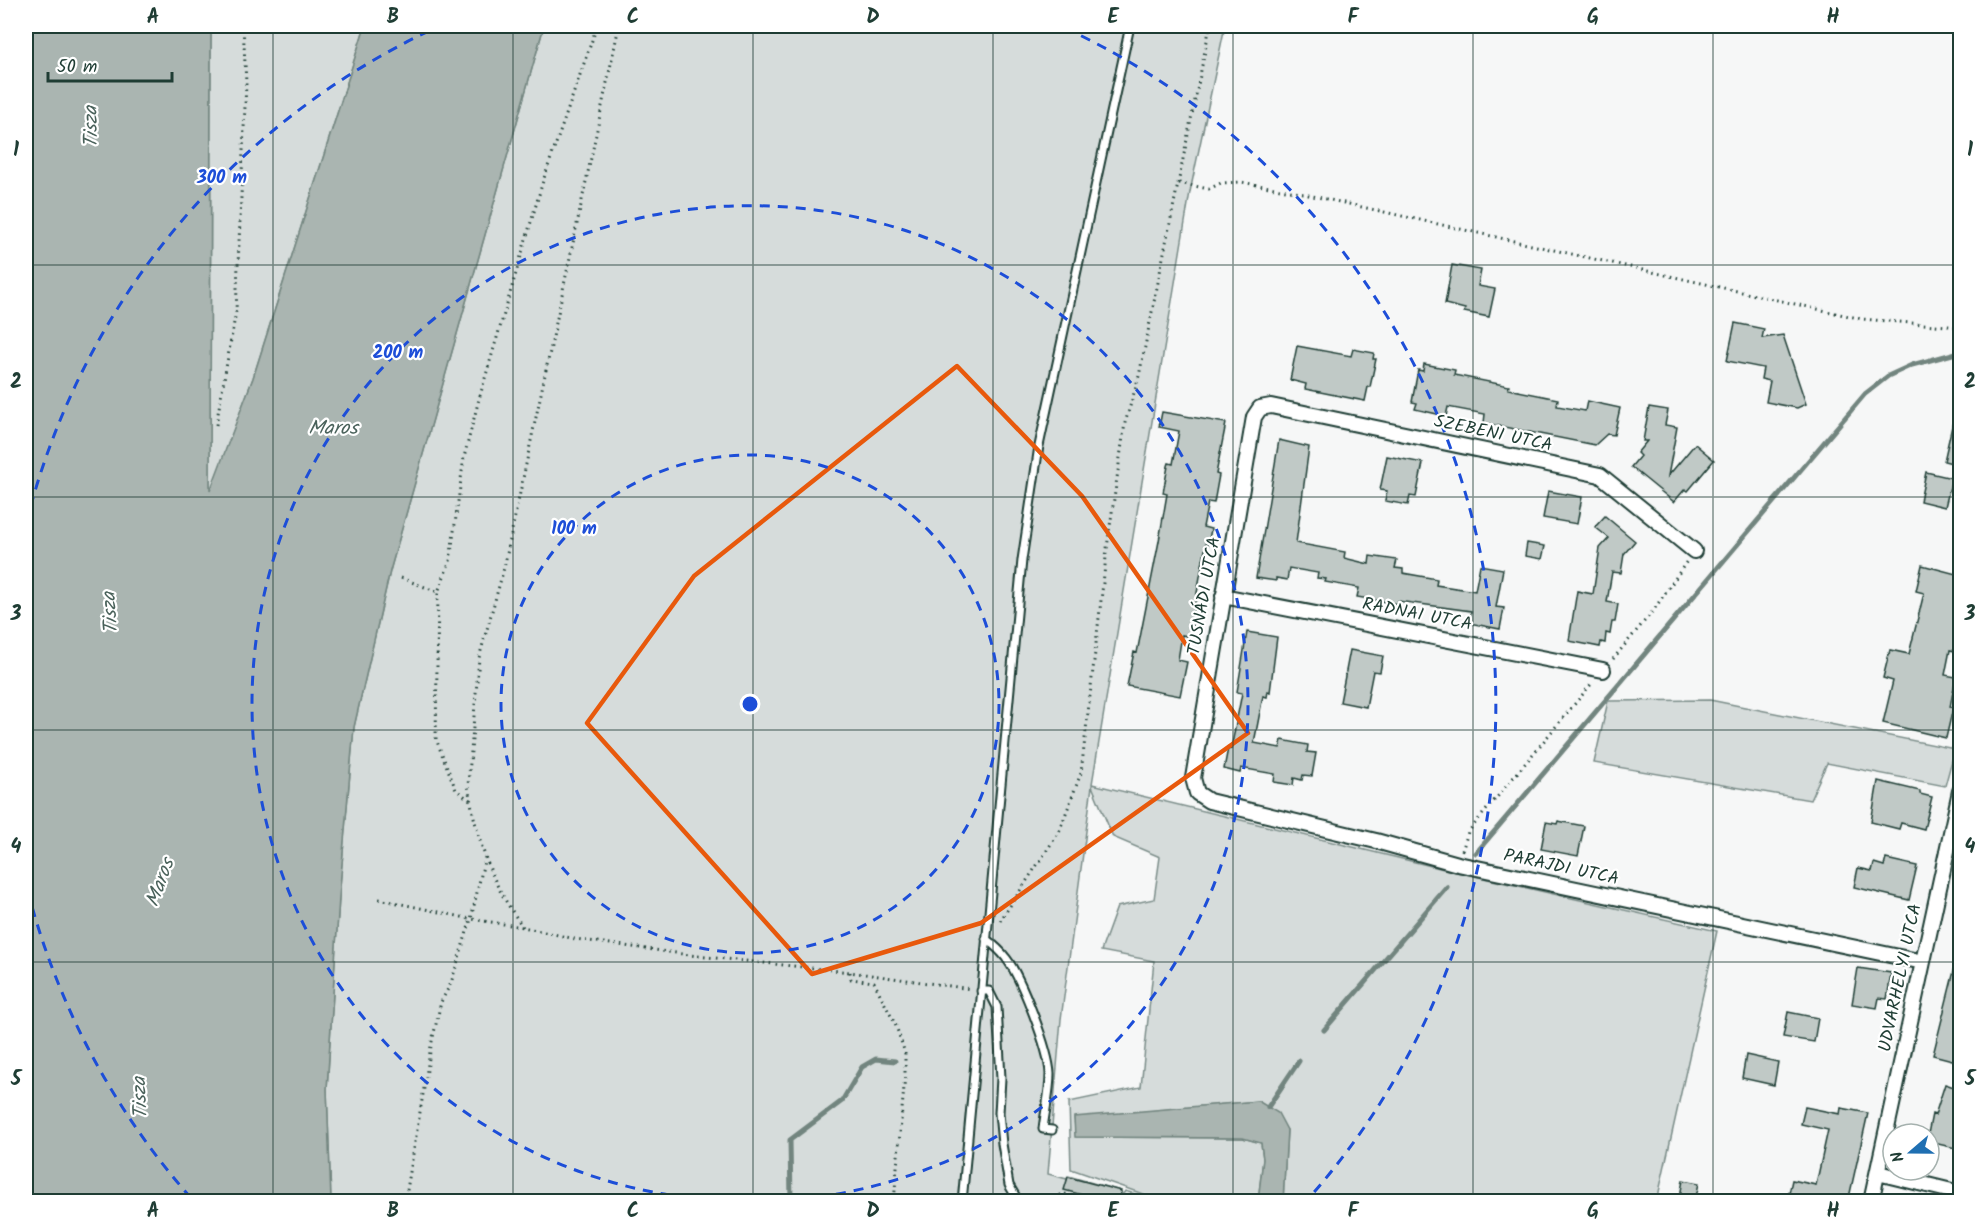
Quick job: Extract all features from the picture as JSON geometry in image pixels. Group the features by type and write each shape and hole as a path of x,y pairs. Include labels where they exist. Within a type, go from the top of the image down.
{"street":[{"name":"SZEBENI UTCA","path":"1260,408 1271,406 1600,475 1694,551"},
{"name":"TUSNÁDI UTCA","path":"1197,793 1193,778 1254,417 1260,408"},
{"name":"RADNAI UTCA","path":"1223,596 1604,670"},
{"name":"UDVARHELYI UTCA","path":"1870,1202 1960,790"},
{"name":"PARAJDI UTCA","path":"1197,793 1209,801 1376,841 1458,864 1923,962"},
{"path":"1878,1173 1960,1193"}],"lane":[{"path":"962,1202 1022,560 1039,446 1130,26"},
{"path":"986,939 998,947 1008,960 1035,1019 1050,1073 1042,1129 1052,1130"},
{"path":"981,991 989,992 997,1007 1001,1078 999,1113 1002,1144 1009,1185 1019,1202"}],"path":[{"path":"216,425 236,311 246,83 243,26"},
{"path":"470,800 456,790 436,740 438,592 450,561 464,457 479,399 543,181 597,26"},
{"path":"523,927 502,895 485,855 470,800 468,786 479,658 504,568 619,26"},
{"path":"986,939 1059,832 1081,773 1108,540 1125,423 1139,376 1210,26"},
{"path":"1178,183 1209,189 1221,183 1242,182 1286,190 1862,319 1960,327"},
{"path":"1458,864 1468,832 1653,611 1694,551"},
{"path":"401,578 438,592"},
{"path":"405,1202 417,1123 441,1002 451,982 471,919 485,855"},
{"path":"379,899 575,939 674,953 850,972 981,991"},
{"path":"850,972 851,979 874,982 896,1026 905,1053 894,1202"},
{"path":"1050,1202 1062,1193 1084,1200 1084,1202"}],"highlighted area":[{"path":"957,366 1082,496 1248,733 981,923 812,974 587,723 694,576"}],"shaded area":[{"path":"211,26 365,26 253,378 210,493"},
{"path":"544,26 1225,26 1190,192 1092,784 1452,871 1717,931 1657,1201 1283,1201 1287,1130 1258,1101 1074,1118 1076,1137 1243,1138 1261,1143 1263,1159 1258,1201 1163,1201 1071,1169 1069,1102 1141,1087 1154,961 1101,951 1117,907 1154,899 1160,857 1113,837 1092,786 1061,1019 1048,1174 1067,1179 1068,1176 1121,1191 1123,1194 1125,1191 1139,1195 1138,1198 1153,1201 331,1202 327,1089 339,898 354,727 390,571"},
{"path":"1710,700 1955,749 1945,786 1827,763 1810,800 1594,763 1608,701"}],"water":[{"path":"26,26 211,26 210,491 253,378 365,26 544,26 390,571 354,727 339,898 327,1089 331,1201 26,1201"},
{"path":"1258,1101 1278,1113 1287,1130 1283,1201 1258,1201 1263,1159 1261,1143 1243,1138 1075,1137 1074,1117"}],"building":[{"path":"1452,265 1481,270 1478,286 1495,289 1489,317 1464,312 1465,309 1445,304"},
{"path":"1735,323 1764,329 1762,338 1783,335 1806,404 1797,408 1766,402 1770,381 1761,379 1763,368 1727,361"},
{"path":"1297,346 1351,356 1353,349 1374,353 1373,359 1376,359 1365,401 1305,389 1306,384 1290,380"},
{"path":"1424,364 1455,370 1454,375 1558,399 1557,406 1585,411 1587,401 1620,408 1614,435 1607,434 1595,445 1484,423 1485,414 1448,407 1446,416 1415,409 1417,403 1412,402 1418,370 1423,371"},
{"path":"1649,407 1668,410 1665,425 1677,427 1668,476 1695,444 1714,460 1688,491 1685,489 1674,502 1631,467 1640,456 1637,453 1647,441 1643,441"},
{"path":"1162,412 1226,423 1216,474 1219,475 1214,503 1208,502 1203,527 1211,529 1208,545 1206,544 1191,637 1182,635 1178,660 1187,662 1180,696 1127,686 1134,652 1137,653 1159,541 1167,494 1163,493 1168,466 1169,463 1173,464 1179,431 1159,427"},
{"path":"1955,413 1960,414 1960,465 1944,461"},
{"path":"1279,440 1309,447 1296,543 1345,552 1344,558 1369,564 1370,556 1397,560 1395,568 1403,569 1403,573 1437,579 1436,585 1475,591 1480,565 1503,569 1496,607 1504,608 1500,629 1469,623 1471,611 1398,601 1398,604 1357,597 1359,588 1325,582 1326,579 1317,578 1318,573 1289,568 1287,580 1256,578"},
{"path":"1387,456 1423,463 1416,497 1410,496 1408,505 1385,501 1387,491 1380,490"},
{"path":"1926,472 1952,478 1945,507 1920,501"},
{"path":"1548,491 1582,497 1577,524 1543,518"},
{"path":"1605,516 1635,541 1624,554 1621,573 1612,572 1607,602 1618,604 1610,634 1606,633 1605,643 1601,642 1600,647 1569,641 1577,591 1593,594 1600,548 1609,538 1595,527"},
{"path":"1527,543 1545,546 1542,559 1525,556"},
{"path":"1922,565 1960,575 1960,629 1955,651 1950,650 1945,675 1956,677 1950,707 1953,708 1946,738 1883,723 1893,681 1883,678 1890,650 1909,654 1924,593 1916,591"},
{"path":"1247,632 1277,637 1270,692 1268,691 1267,697 1263,696 1254,743 1280,748 1282,740 1308,745 1307,752 1316,753 1312,776 1303,775 1302,780 1294,778 1293,785 1274,782 1275,774 1241,768 1240,773 1224,769 1228,748 1231,749 1242,693 1237,692"},
{"path":"1350,650 1383,656 1380,672 1373,671 1366,707 1340,702"},
{"path":"1878,781 1920,791 1920,794 1932,797 1924,829 1901,823 1899,829 1871,822"},
{"path":"1558,821 1584,826 1578,856 1541,849 1546,822 1557,824"},
{"path":"1886,859 1917,866 1909,900 1854,887 1858,868 1872,871 1874,863 1884,866"},
{"path":"1955,967 1960,967 1960,1062 1933,1055"},
{"path":"1858,968 1891,973 1887,999 1879,998 1877,1008 1852,1004"},
{"path":"1788,1012 1818,1018 1814,1042 1783,1037"},
{"path":"1746,1055 1778,1062 1774,1085 1742,1078"},
{"path":"1945,1084 1960,1089 1960,1149 1941,1145 1941,1122 1930,1122 1932,1114 1935,1115"},
{"path":"1805,1107 1840,1114 1841,1108 1868,1113 1848,1202 1795,1202 1795,1199 1788,1198 1792,1180 1816,1185 1828,1130 1801,1124"},
{"path":"1068,1177 1121,1191 1119,1202 1108,1202 1064,1190"},
{"path":"1683,1180 1699,1183 1695,1202 1679,1202"}],"waterway":[{"path":"1476,853 1865,394 1888,376 1912,365 1960,352"},
{"path":"1324,1030 1447,887"},
{"path":"791,1202 790,1140 842,1101 862,1067 876,1059 895,1061"},
{"path":"1268,1107 1299,1061"}],"water label":[{"name":"Tisza","path":"92,127"},
{"name":"Maros","path":"333,429"},
{"name":"Tisza","path":"111,613"},
{"name":"Maros","path":"161,883"},
{"name":"Tisza","path":"141,1098"}]}
